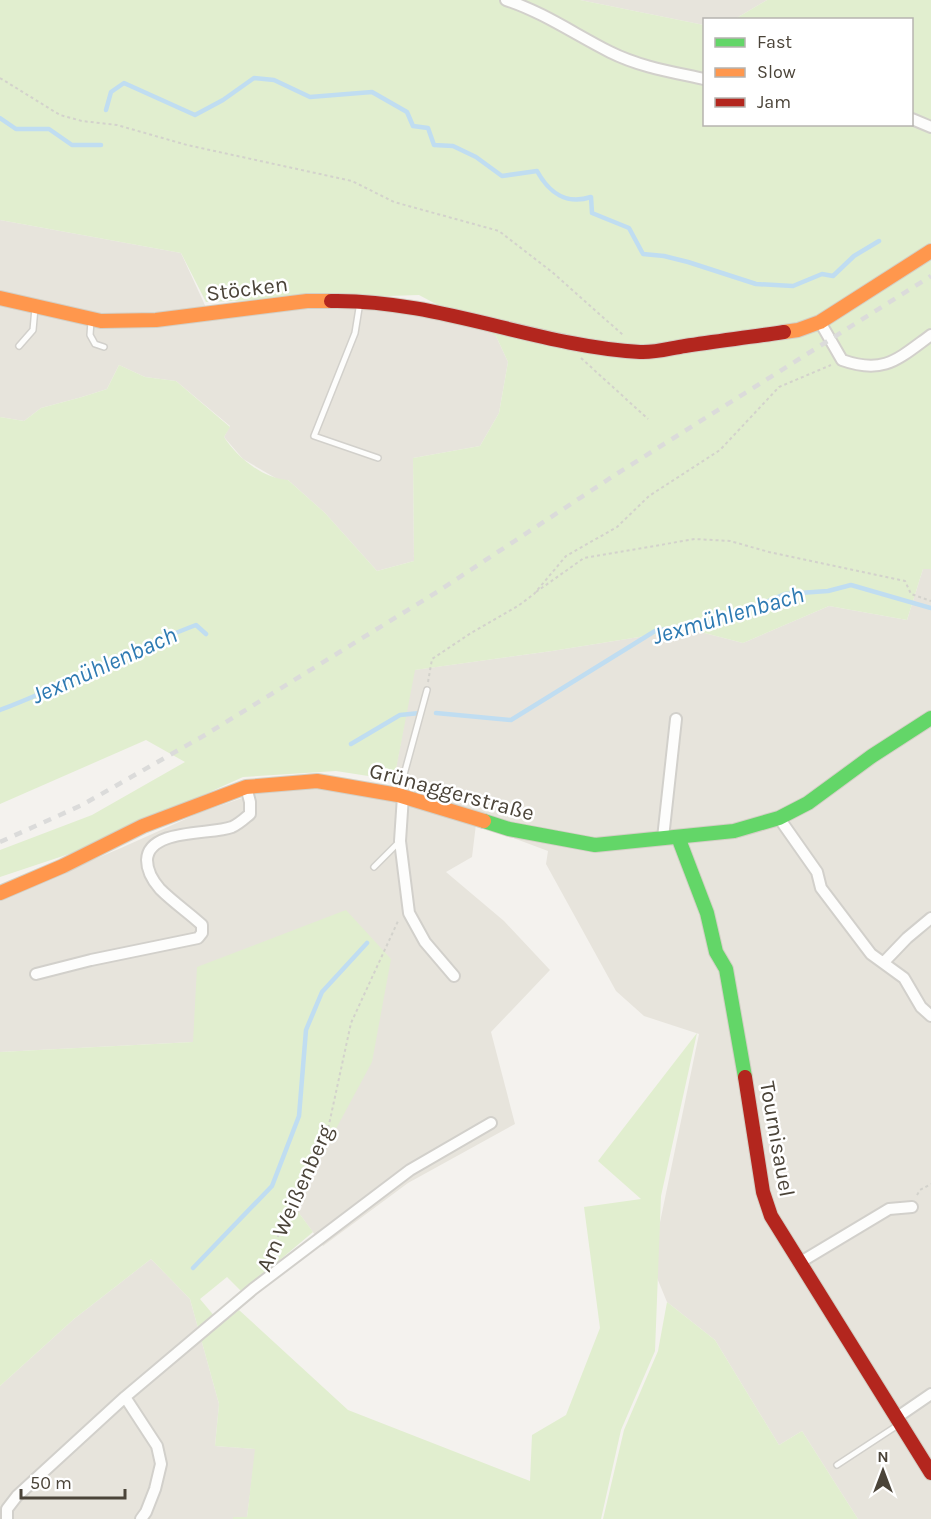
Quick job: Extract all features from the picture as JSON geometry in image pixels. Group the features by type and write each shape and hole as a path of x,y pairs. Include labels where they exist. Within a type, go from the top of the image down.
{"street":[{"path":"506,0 523,5 612,53 648,67 703,79"},
{"path":"913,119 931,127"},
{"name":"Stöcken","path":"0,298 92,320 156,320 307,301 360,300 423,310 601,348 644,352 798,330 820,322 931,251"},
{"path":"820,322 842,360 860,366 879,367 899,358 931,336"},
{"name":"Grünaggerstraße","path":"0,893 63,866 143,826 246,787 317,781 401,796 509,829 595,845 734,831 779,818 808,803 872,756 931,718"},
{"path":"663,838 676,719"},
{"path":"36,974 198,938 202,933 202,926 157,884 149,871 148,854 151,848 162,841 184,833 231,828 241,823 250,814 246,787"},
{"path":"401,796 400,841 409,913 425,942 454,976"},
{"path":"779,818 817,872 821,888 872,954 904,978 921,1007 931,1016"},
{"name":"Tournisauel","path":"678,837 707,913 716,952 726,969 739,1036 763,1192 771,1216 931,1473"},
{"path":"884,962 907,938 931,918"},
{"name":"Am Weißenberg","path":"5,1512 17,1496 125,1397 253,1289 410,1170 491,1123"},
{"path":"799,1263 889,1209 912,1207"},
{"path":"898,1420 931,1394"},
{"path":"125,1397 153,1439 161,1464 155,1490 141,1519"}],"lane":[{"path":"360,300 354,333 314,436 378,458"},
{"path":"19,346 33,330 35,305"},
{"path":"92,320 90,335 95,344 104,347"},
{"path":"401,796 427,690"},
{"path":"374,867 400,841"},
{"path":"837,1465 898,1420"}],"path":[{"path":"0,78 60,115 82,121 117,125 187,145 352,181 394,202 499,231 552,272 644,352"},
{"path":"564,341 590,368 648,419"},
{"path":"534,594 566,556 617,527 649,496 720,450 780,387 842,360"},
{"path":"427,690 432,659 518,606 584,558 695,539 730,541 769,552 904,581 911,594 931,601"},
{"name":"Am Weißenberg","path":"263,1268 328,1129 351,1023 407,900"},
{"path":"912,1207 920,1190 931,1184"}],"shaded area":[{"path":"580,0 767,0 737,18 703,18 703,25"},
{"path":"0,220 181,253 209,314 340,300 499,327 496,336 508,362 499,413 480,446 413,458 414,561 377,571 325,513 288,480 279,480 243,459 224,437 230,426 176,381 145,377 119,365 107,389 41,408 24,421 0,417"},
{"path":"923,569 931,569 931,1519 858,1519 802,1431 779,1445 715,1340 667,1302 655,1273 659,1227 699,1034 644,1016 616,991 546,864 548,851 476,824 472,857 446,872 504,921 550,970 491,1032 515,1124 408,1183 323,1246 296,1209 310,1177 193,1042 0,1052 0,899 199,813 265,790 314,787 390,801 414,670 689,629 743,643 829,606 907,620"},
{"path":"151,1259 190,1299 219,1404 215,1446 256,1449 247,1517 234,1517 233,1519 0,1519 0,1386 74,1319"}],"green space":[{"path":"0,0 580,0 703,25 703,126 913,126 913,18 737,18 767,0 931,0 931,569 923,569 907,620 829,606 743,643 689,629 415,670 394,780 336,771 243,777 84,849 0,877 0,850 92,815 185,762 146,740 0,804 0,417 24,421 41,408 107,389 119,365 145,377 176,381 230,427 224,437 243,459 269,476 288,480 325,513 377,571 414,561 413,458 480,446 499,413 508,362 496,336 419,295 206,302 181,253 0,220"},
{"path":"346,910 391,959 372,1062 310,1177 296,1209 313,1232 242,1292 227,1277 200,1299 221,1324 239,1310 348,1410 530,1481 532,1435 566,1415 600,1328 584,1207 641,1199 598,1161 697,1033 661,1196 655,1351 621,1430 601,1519 233,1519 233,1517 247,1517 255,1449 215,1446 219,1404 190,1299 151,1259 74,1319 0,1386 0,1052 193,1042 197,967"},
{"path":"667,1302 715,1340 779,1445 802,1431 858,1519 603,1519 624,1430 658,1351"}],"waterway":[{"path":"106,110 111,92 124,83 195,115 223,100 254,78 274,80 310,97 372,92 407,112 413,126 428,128 434,145 453,146 476,157 502,176 537,171 553,191 567,198 591,197 592,213 629,228 643,254 688,262 756,284 793,286 822,274 833,276 854,256 879,241"},
{"path":"0,118 16,129 49,129 72,145 101,145"},
{"name":"Jexmühlenbach","path":"436,713 511,720 655,631 725,619 785,594 828,591 851,585 931,608"},
{"name":"Jexmühlenbach","path":"0,710 196,625 206,634"},
{"path":"351,744 400,715 420,713"},
{"path":"193,1268 272,1186 299,1116 306,1030 322,992 367,943"}],"railway":[{"path":"0,842 82,805 205,735 437,592 618,473 931,276"}],"traffic: fast":[{"path":"484,821 509,829 595,845 734,831 779,818 808,803 872,756 931,718"},
{"path":"678,837 707,913 716,952 726,969 745,1077"}],"traffic: slow":[{"path":"784,332 798,330 820,322 931,251"},
{"path":"0,298 101,321 156,320 307,301 331,301"},
{"path":"0,893 63,866 143,826 246,787 317,781 398,795 484,821"}],"traffic: jam":[{"path":"331,301 370,302 409,307 563,341 640,352 784,332"},
{"path":"745,1077 763,1192 771,1216 931,1473"}]}
